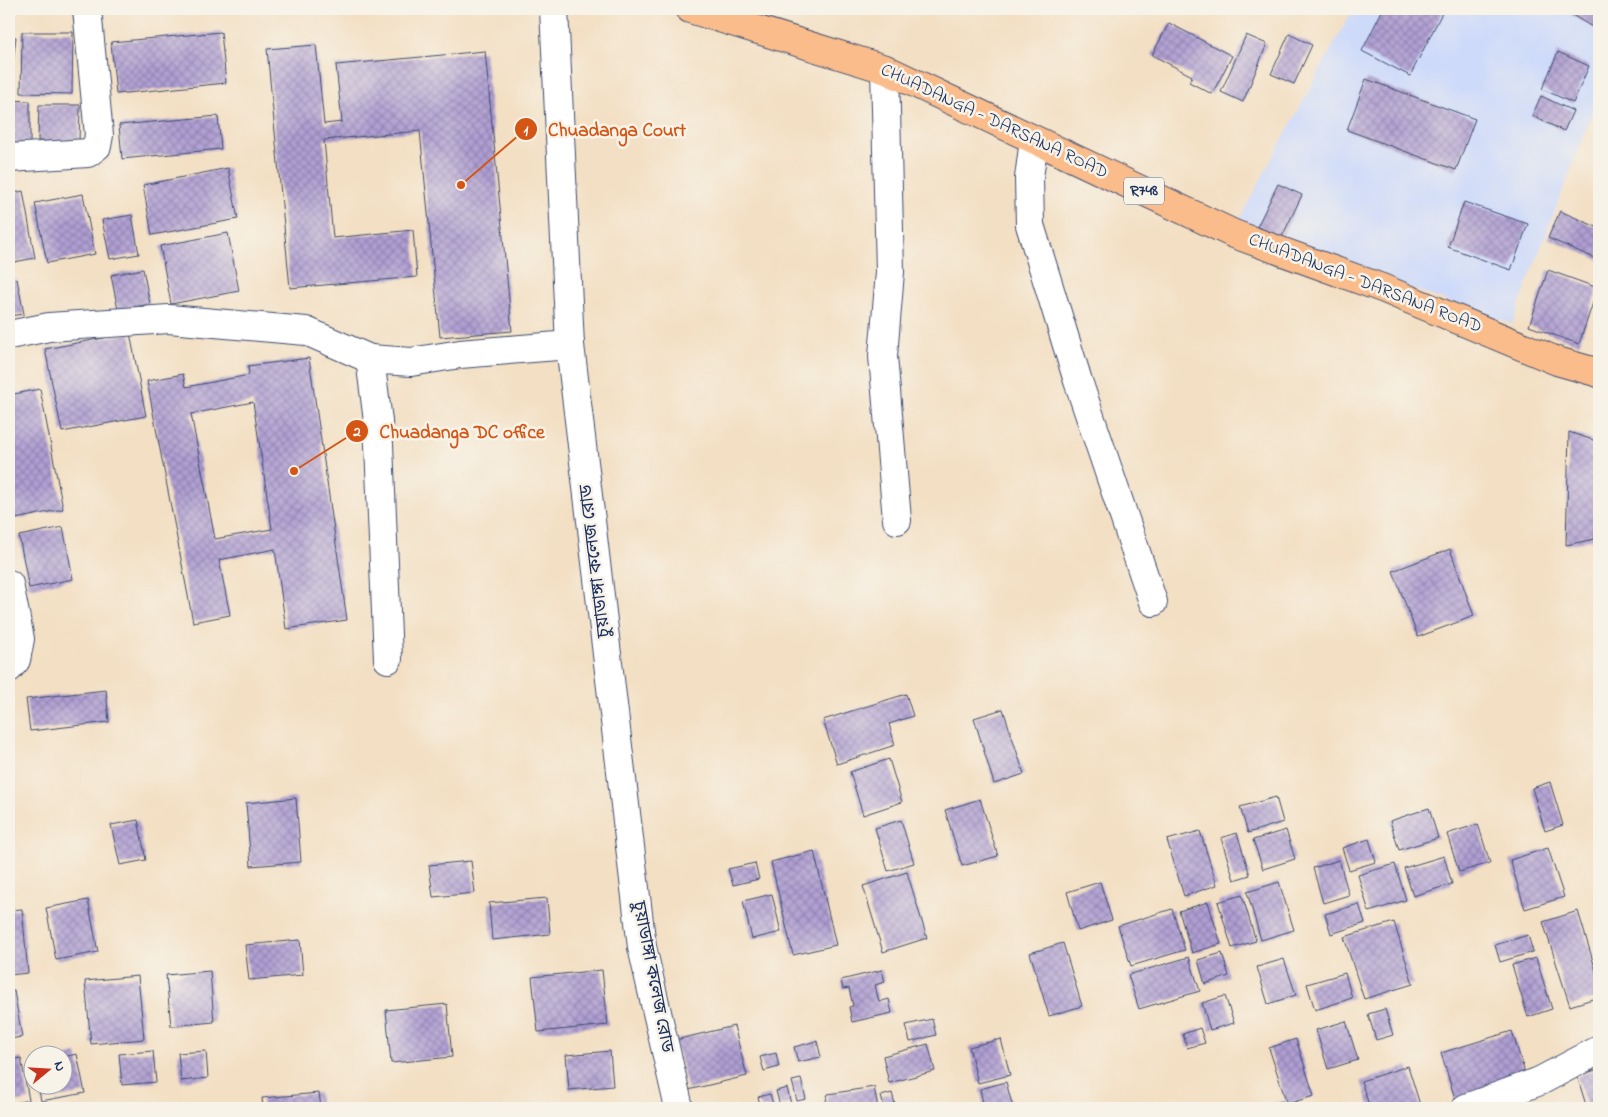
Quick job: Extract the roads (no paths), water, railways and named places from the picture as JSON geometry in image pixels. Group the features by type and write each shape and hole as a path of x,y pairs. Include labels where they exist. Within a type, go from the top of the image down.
{"main road":[{"name":"CHUADANGA - DARSANA ROAD","path":"690,9 885,69 1234,234 1382,288 1557,361 1599,373"}],"street":[{"path":"9,158 88,153 97,146 100,135 87,9"},
{"name":"চুয়াডাঙ্গা কলেজ রোড","path":"554,9 570,345 642,947 679,1108"},
{"path":"885,69 890,272 883,356 897,520"},
{"path":"1034,140 1029,178 1030,225 1078,381 1153,602"},
{"path":"9,335 49,327 169,319 306,331 370,359 411,362 460,354 570,345"},
{"path":"370,359 378,421 388,659"},
{"path":"9,584 20,639 16,660 9,668"},
{"path":"1466,1108 1540,1081 1599,1050"}],"place":[{"name":"Chuadanga Court","path":"461,185"},
{"name":"Chuadanga DC office","path":"294,471"}]}
